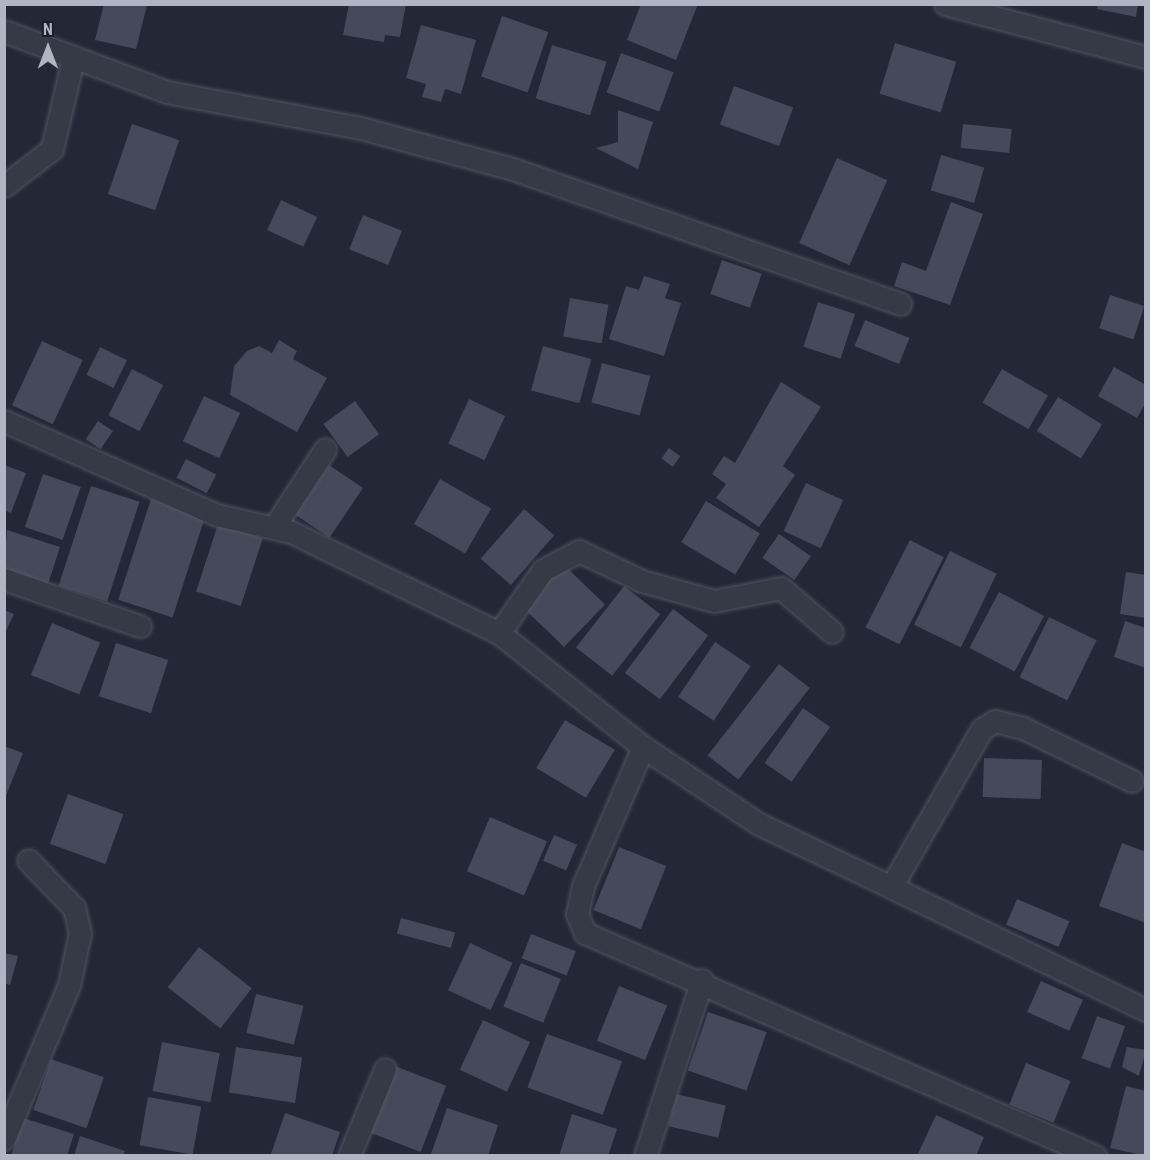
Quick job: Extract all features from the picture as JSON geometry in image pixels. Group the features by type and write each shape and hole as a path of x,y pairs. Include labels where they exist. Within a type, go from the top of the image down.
{"street":[{"path":"945,4 1146,57"},
{"path":"4,31 73,59 167,92 361,128 513,169 900,304"},
{"path":"4,186 52,149 73,59"},
{"path":"4,421 217,515 274,527 386,576 499,633 643,747 759,824 891,887 1116,1000 1146,1010"},
{"path":"274,527 325,449"},
{"path":"499,633 543,570 579,551 642,581 714,601 781,588 832,632"},
{"path":"4,579 140,626"},
{"path":"891,887 982,729 995,721 1023,728 1132,781"},
{"path":"643,747 583,886 577,914 585,933 702,980 1095,1155"},
{"path":"4,1139 69,985 80,933 74,908 28,860"},
{"path":"645,1155 702,980"},
{"path":"349,1155 385,1069"}],"building":[{"path":"104,4 147,5 136,49 95,40"},
{"path":"349,4 406,4 400,37 385,35 384,42 343,35"},
{"path":"641,4 698,4 676,60 627,40"},
{"path":"1098,4 1138,4 1136,17 1097,9"},
{"path":"502,16 548,32 527,92 481,77"},
{"path":"421,25 476,40 461,94 445,89 441,102 422,97 426,84 406,78"},
{"path":"895,43 956,62 941,112 880,94"},
{"path":"552,45 607,62 590,115 536,99"},
{"path":"621,53 674,72 659,112 607,92"},
{"path":"734,86 793,108 779,146 720,125"},
{"path":"618,110 653,122 638,169 596,148 618,142"},
{"path":"132,124 179,140 155,210 108,194"},
{"path":"963,124 1012,129 1009,153 960,148"},
{"path":"941,155 984,167 974,203 931,191"},
{"path":"837,158 887,180 849,265 799,243"},
{"path":"281,200 317,217 303,247 267,230"},
{"path":"951,202 983,214 950,305 894,286 902,262 926,271"},
{"path":"363,215 402,231 388,265 349,249"},
{"path":"722,260 762,274 750,308 710,294"},
{"path":"644,276 670,284 665,298 681,303 664,356 609,339 626,286 639,290"},
{"path":"1110,295 1144,306 1133,339 1099,328"},
{"path":"570,298 608,305 602,343 563,336"},
{"path":"818,302 855,314 841,359 803,347"},
{"path":"865,320 910,338 899,364 855,346"},
{"path":"279,340 297,351 293,359 327,378 297,432 230,395 234,366 247,351 259,346 272,353"},
{"path":"42,341 83,360 53,424 12,405"},
{"path":"543,346 591,359 579,403 531,390"},
{"path":"100,347 127,360 113,388 86,375"},
{"path":"602,363 650,376 640,416 591,403"},
{"path":"1114,367 1146,385 1146,402 1137,418 1098,396"},
{"path":"132,369 163,385 140,431 108,415"},
{"path":"1002,369 1048,396 1028,429 982,403"},
{"path":"781,382 821,407 783,466 795,475 759,527 716,498 726,484 712,474 724,456 735,463"},
{"path":"204,396 240,413 219,458 183,441"},
{"path":"1058,397 1102,425 1081,458 1037,431"},
{"path":"469,399 505,416 485,460 448,443"},
{"path":"355,401 379,434 348,457 323,424"},
{"path":"98,421 113,431 101,449 86,439"},
{"path":"669,448 680,456 673,467 661,459"},
{"path":"186,459 216,474 207,493 176,478"},
{"path":"4,465 26,473 11,513 4,510"},
{"path":"329,465 363,488 329,538 295,515"},
{"path":"43,474 81,487 63,540 25,527"},
{"path":"440,479 491,508 465,554 414,524"},
{"path":"806,483 843,500 821,548 784,531"},
{"path":"91,486 140,502 107,602 59,586"},
{"path":"151,499 205,517 172,617 118,600"},
{"path":"706,501 760,533 735,575 681,542"},
{"path":"524,509 554,535 511,585 481,559"},
{"path":"218,524 263,539 241,606 196,592"},
{"path":"7,530 60,547 48,584 4,569"},
{"path":"779,534 811,556 794,580 762,558"},
{"path":"910,540 944,557 899,645 866,627"},
{"path":"950,551 997,574 961,647 914,625"},
{"path":"564,565 605,605 564,647 523,607"},
{"path":"1126,572 1146,575 1146,618 1120,614"},
{"path":"624,586 660,614 612,676 576,647"},
{"path":"999,592 1044,616 1014,672 969,648"},
{"path":"673,609 708,635 660,699 625,673"},
{"path":"4,610 14,614 4,635"},
{"path":"1049,617 1097,640 1067,700 1020,677"},
{"path":"1125,621 1146,628 1146,668 1114,657"},
{"path":"52,623 100,642 79,694 31,675"},
{"path":"715,642 751,666 714,721 678,697"},
{"path":"116,643 168,660 151,713 99,696"},
{"path":"779,664 810,688 738,779 708,755"},
{"path":"803,708 830,727 792,782 765,763"},
{"path":"565,720 615,750 586,798 536,768"},
{"path":"4,746 23,753 5,798 4,798"},
{"path":"984,758 1042,760 1041,799 983,797"},
{"path":"68,794 123,814 105,864 50,844"},
{"path":"490,817 547,841 524,896 467,871"},
{"path":"554,835 577,845 566,871 543,861"},
{"path":"1122,843 1146,852 1146,923 1099,906"},
{"path":"619,847 666,866 641,929 594,910"},
{"path":"1017,899 1069,921 1059,947 1006,925"},
{"path":"401,918 455,932 451,948 397,933"},
{"path":"531,934 576,951 566,975 522,958"},
{"path":"470,943 513,963 491,1010 448,990"},
{"path":"199,947 252,988 220,1028 168,987"},
{"path":"4,953 18,956 10,985 4,983"},
{"path":"521,963 561,979 543,1023 503,1007"},
{"path":"1041,981 1083,1000 1069,1031 1027,1012"},
{"path":"619,986 667,1005 645,1060 597,1041"},
{"path":"256,994 304,1006 294,1045 246,1033"},
{"path":"708,1012 767,1032 746,1091 688,1071"},
{"path":"1097,1016 1125,1026 1110,1069 1082,1058"},
{"path":"483,1020 530,1042 507,1092 460,1070"},
{"path":"547,1034 622,1061 603,1115 528,1088"},
{"path":"162,1042 220,1053 210,1102 152,1091"},
{"path":"236,1047 302,1057 295,1103 229,1092"},
{"path":"1127,1047 1146,1050 1139,1076 1122,1067"},
{"path":"51,1059 104,1077 86,1128 33,1110"},
{"path":"1026,1063 1071,1081 1054,1123 1009,1105"},
{"path":"392,1065 446,1086 421,1152 367,1131"},
{"path":"1126,1086 1146,1091 1146,1156 1110,1148"},
{"path":"676,1094 726,1105 718,1138 669,1126"},
{"path":"148,1097 201,1106 193,1155 139,1145"},
{"path":"447,1108 498,1125 488,1156 431,1154"},
{"path":"285,1113 340,1132 332,1156 271,1154"},
{"path":"572,1114 617,1129 608,1156 559,1156"},
{"path":"936,1115 984,1137 976,1156 917,1156"},
{"path":"23,1118 74,1134 67,1156 11,1156"},
{"path":"80,1136 125,1151 123,1156 74,1156"}]}
